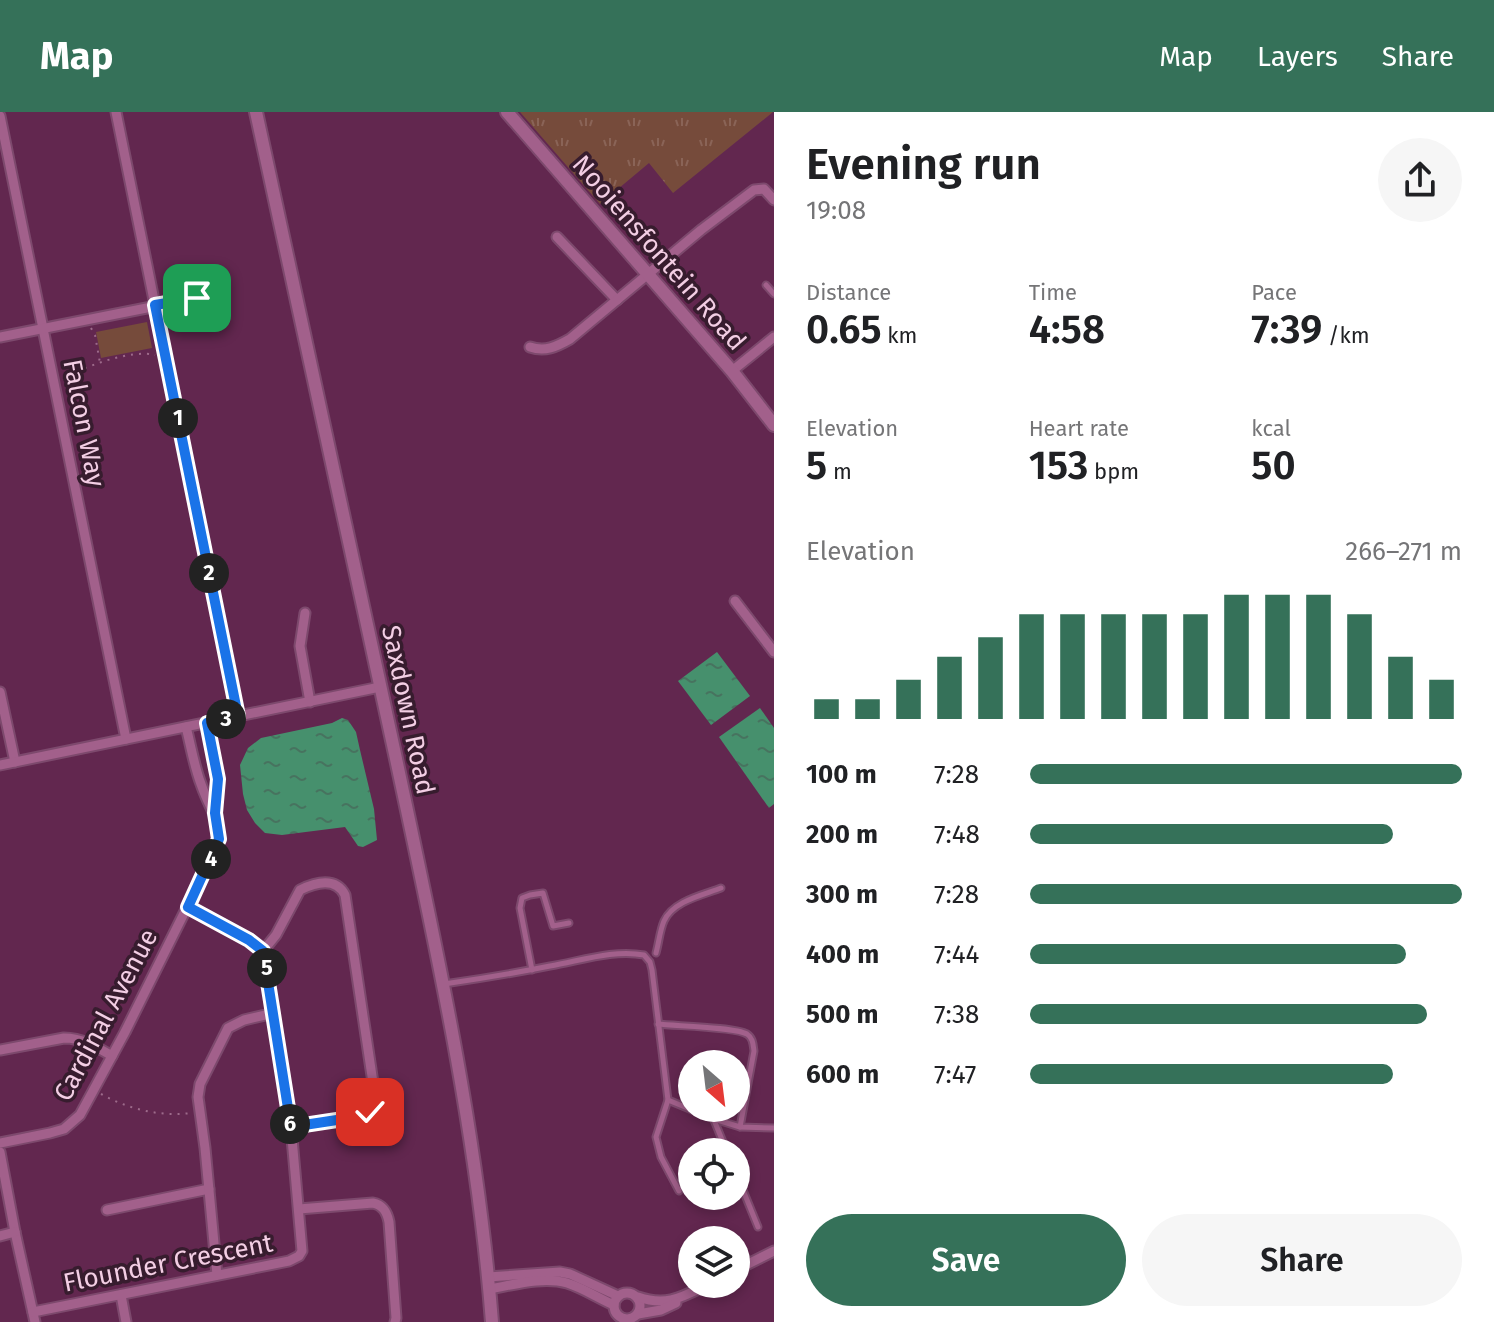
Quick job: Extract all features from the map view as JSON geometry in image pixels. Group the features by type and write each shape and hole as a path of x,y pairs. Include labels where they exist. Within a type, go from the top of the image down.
{"street":[{"path":"116,112 238,716"},
{"name":"Saxdown Road","path":"256,112 444,984 470,1137 492,1322"},
{"name":"Nooiensfontein Road","path":"507,112 732,371 774,425"},
{"name":"Falcon Way","path":"0,116 126,739"},
{"path":"530,347 538,350 558,346 582,330 701,230 754,190 764,189 774,200"},
{"path":"557,237 617,300"},
{"path":"0,337 197,298"},
{"path":"732,371 774,337"},
{"path":"735,601 774,652"},
{"path":"305,613 300,646 310,702"},
{"path":"0,765 380,687"},
{"path":"0,692 15,762"},
{"name":"Cardinal Avenue","path":"207,723 218,779 215,813"},
{"name":"Cardinal Avenue","path":"0,1143 64,1129 80,1115 217,847 219,828 201,785 186,727"},
{"path":"188,907 249,940 263,951 276,935 302,888 329,882 336,884 345,895 376,1103 363,1116 291,1127"},
{"name":"Flounder Crescent","path":"34,1317 121,1295 289,1261 299,1256 302,1247 291,1127 263,951"},
{"path":"217,1275 198,1097 200,1084 228,1028 244,1020 274,1013"},
{"path":"0,1050 73,1038 112,1056"},
{"path":"0,1152 34,1317"},
{"path":"107,1210 209,1189"},
{"path":"299,1209 373,1203 385,1210 389,1222 395,1322"},
{"path":"0,1236 15,1232"},
{"path":"750,1263 774,1251"},
{"path":"489,1283 556,1281 616,1300"},
{"path":"616,1300 628,1292 650,1301 663,1302 678,1297"},
{"path":"121,1295 126,1322"},
{"path":"638,1297 641,1305 638,1314"},
{"path":"616,1300 615,1310 622,1318 628,1319 661,1310 686,1298"}],"lane":[{"path":"766,285 774,294"},
{"path":"656,953 669,913 721,888"},
{"path":"532,970 520,908 522,898 543,893 553,926 569,923"},
{"path":"444,984 609,955 644,955 652,970 668,1100 656,1137 661,1157 678,1189"},
{"path":"658,1024 730,1030 744,1033 753,1041 754,1051 740,1127"},
{"path":"668,1100 678,1104"},
{"path":"724,1122 740,1127 774,1128"},
{"path":"750,1207 758,1227"}],"path":[{"path":"88,319 95,335 100,363"},
{"path":"54,385 100,363 147,353 164,354"},
{"path":"95,1090 123,1105 150,1112 178,1114 200,1111"}],"green space":[{"path":"520,112 773,112 673,193 649,163 600,204"},
{"path":"147,322 152,348 101,358 96,332"}],"water":[{"path":"717,652 750,696 711,725 678,681"},
{"path":"760,708 774,728 774,804 769,808 719,737"},
{"path":"342,718 348,720 356,732 374,809 377,840 363,847 358,846 345,827 282,835 265,833 247,810 243,794 240,765 248,748 261,738 332,723"}],"route":[{"path":"197,298 155,305 238,716 207,723 218,779 215,813 219,839 188,907 249,940 263,951 291,1127 363,1116 370,1112"}]}
